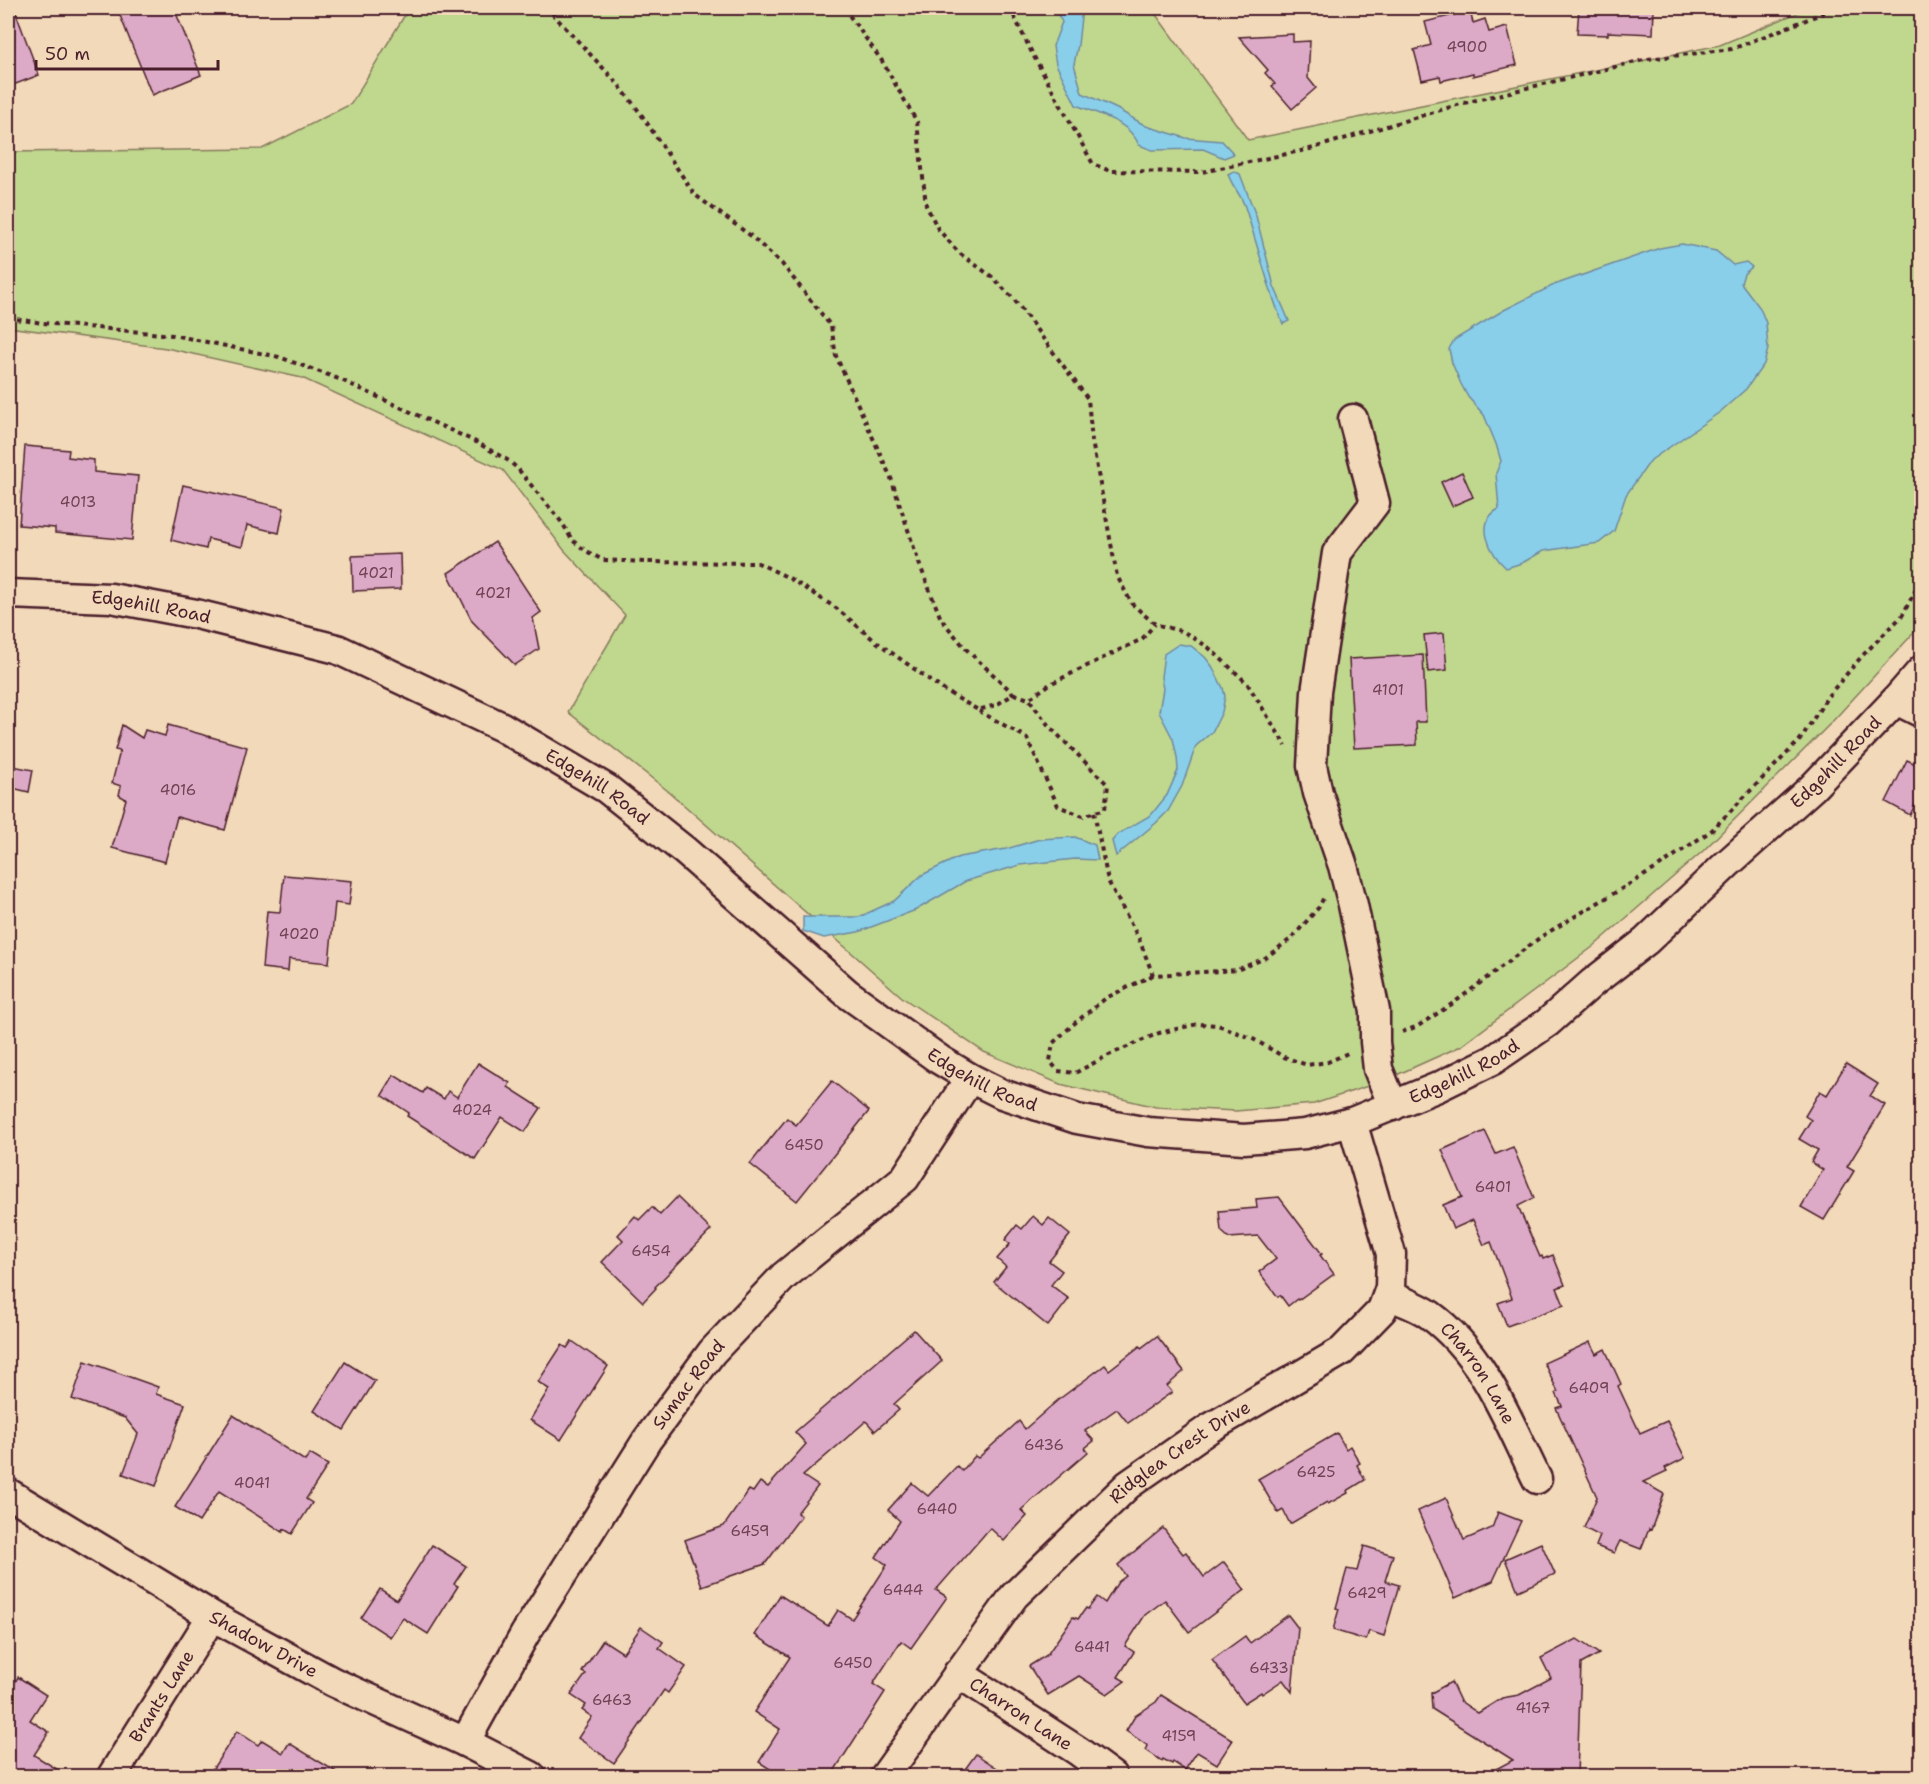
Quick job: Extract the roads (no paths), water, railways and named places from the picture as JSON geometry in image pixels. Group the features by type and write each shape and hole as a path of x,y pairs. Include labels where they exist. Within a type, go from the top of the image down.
{"street":[{"path":"1353,419 1375,503 1337,553 1316,693 1312,760 1318,794 1343,866 1362,945 1375,1011 1378,1069 1393,1106"},
{"name":"Edgehill Road","path":"8,594 111,598 196,614 337,649 502,727 607,789 685,851 848,994 940,1060 970,1078 1002,1094 1077,1119 1148,1132 1244,1139 1305,1134 1352,1122 1438,1087 1493,1060 1547,1023 1646,940 1812,788 1922,670"},
{"path":"1896,700 1922,713"},
{"name":"Sumac Road","path":"465,1742 525,1634 647,1440 712,1352 784,1276 905,1178 970,1078"},
{"name":"Ridglea Crest Drive","path":"885,1776 1014,1596 1128,1485 1210,1428 1342,1351 1382,1310 1390,1288 1391,1254 1352,1122"},
{"name":"Charron Lane","path":"1388,1295 1429,1314 1462,1343 1481,1369 1537,1479"},
{"name":"Shadow Drive","path":"8,1493 212,1616 333,1682 465,1742 531,1776"},
{"name":"Brants Lane","path":"112,1776 212,1616"},
{"name":"Charron Lane","path":"958,1673 1078,1751 1112,1776"}],"water":[{"path":"1054,8 1082,8 1074,64 1082,93 1117,109 1146,126 1186,138 1222,141 1234,154 1224,158 1203,149 1152,150 1139,145 1128,130 1120,124 1076,105 1056,64 1053,46 1062,22"},
{"path":"1234,171 1240,174 1256,216 1274,286 1289,321 1283,324 1267,281 1245,207 1228,174"},
{"path":"1682,244 1716,251 1733,265 1746,262 1752,267 1744,274 1741,283 1760,308 1766,323 1768,349 1764,364 1746,389 1720,412 1651,460 1626,495 1614,531 1599,543 1543,551 1522,563 1506,568 1490,547 1486,530 1491,515 1499,509 1496,473 1501,461 1484,415 1468,397 1461,384 1449,349 1454,340 1504,310 1554,285 1660,248"},
{"path":"1179,644 1191,646 1212,666 1225,696 1222,712 1212,732 1196,746 1182,786 1168,811 1116,856 1112,841 1118,834 1151,815 1167,795 1178,770 1173,739 1159,712 1163,689 1161,677 1164,654"},
{"path":"1075,837 1095,845 1098,860 1075,859 1020,865 966,881 916,910 858,932 824,938 803,931 803,917 859,917 894,901 922,875 959,857 1006,849 1040,839"}]}
